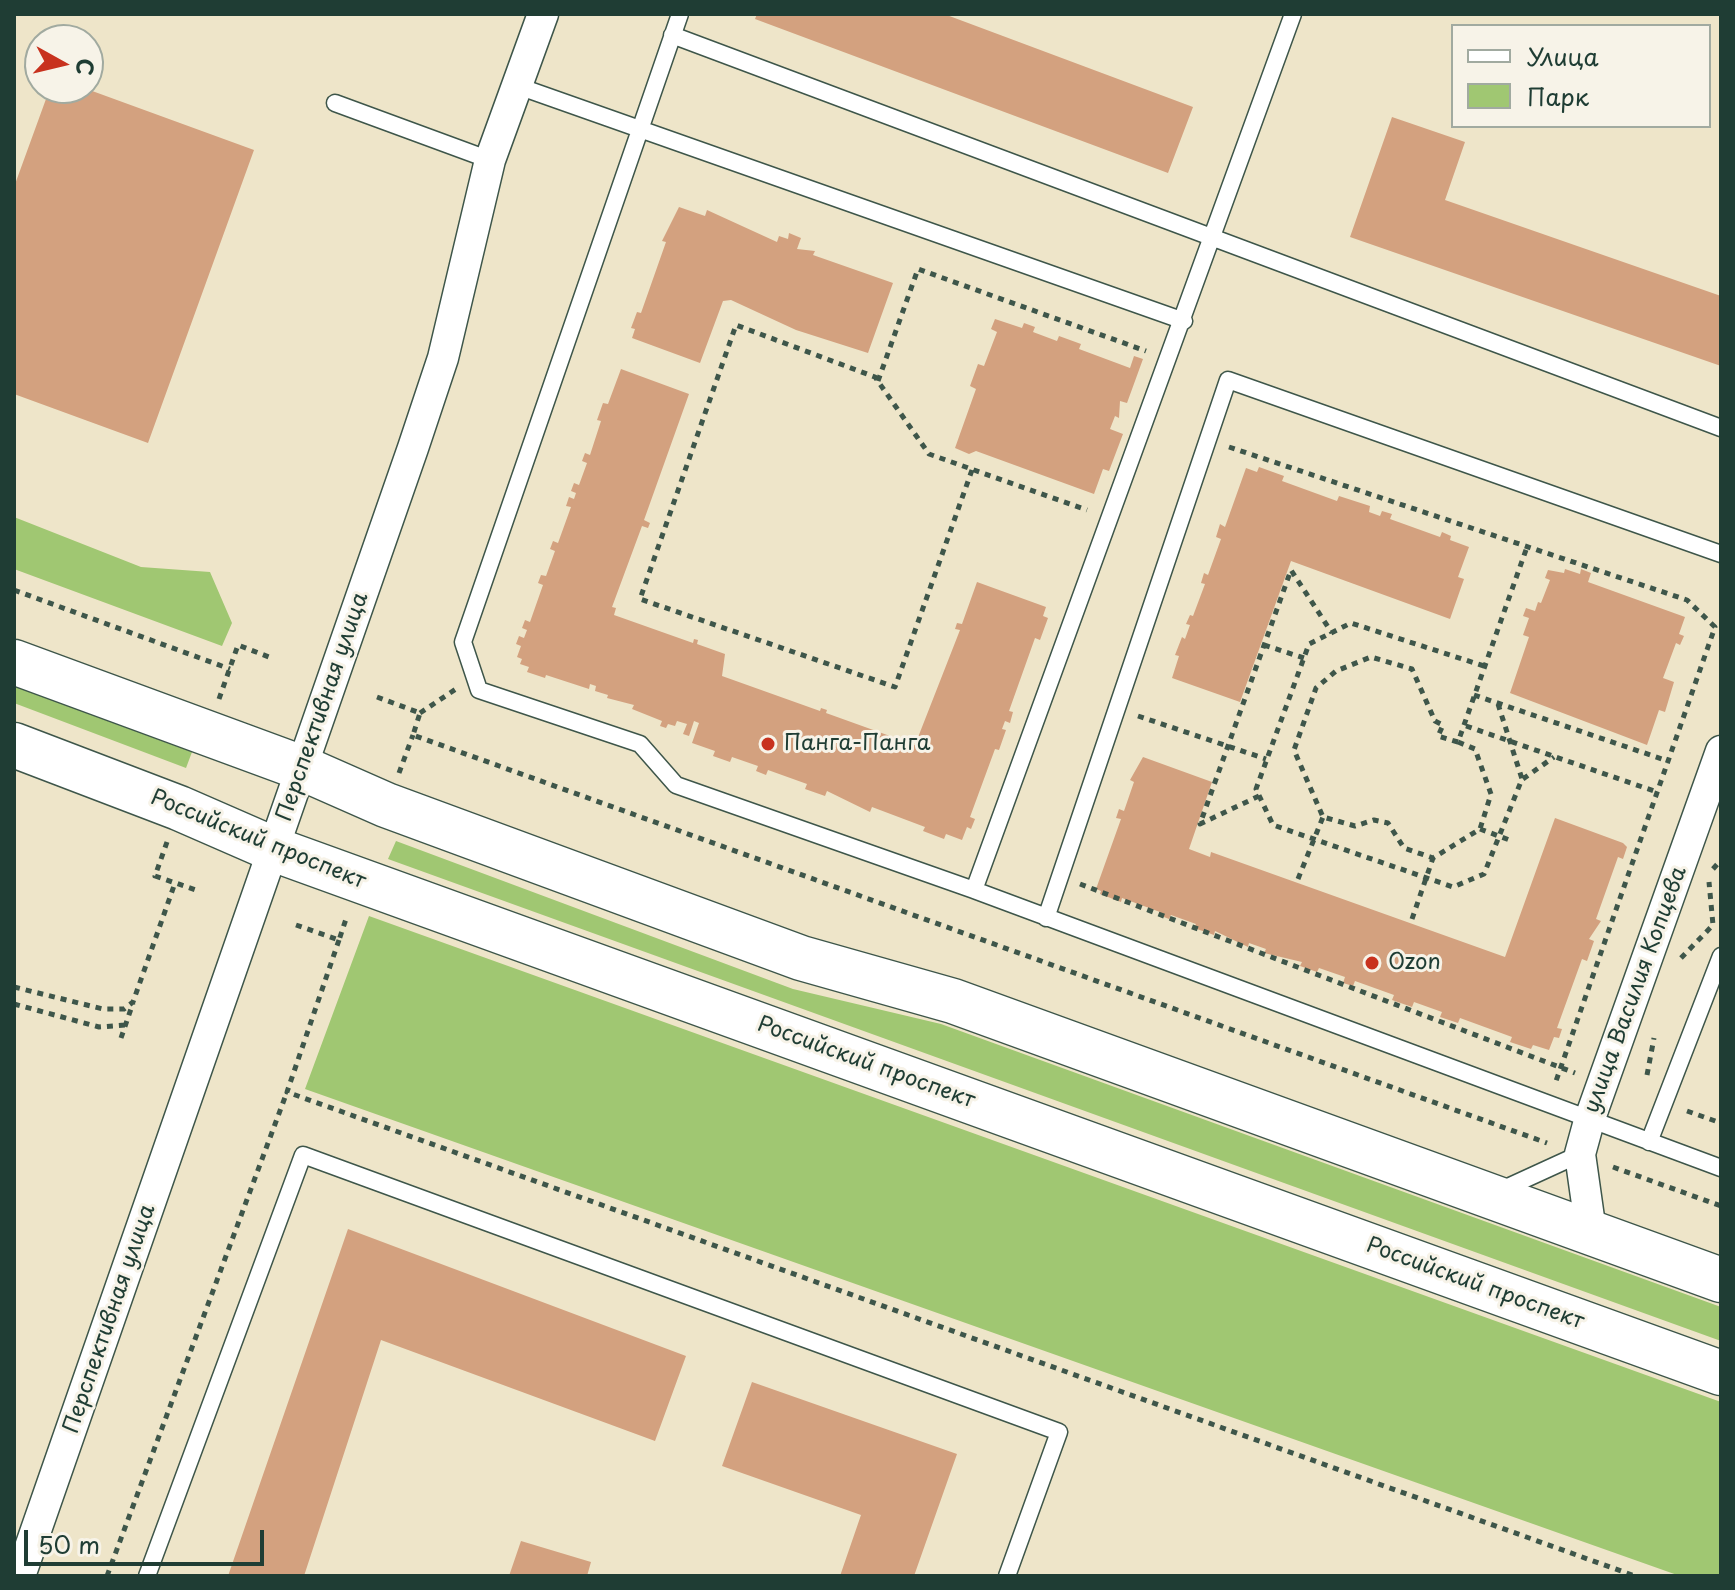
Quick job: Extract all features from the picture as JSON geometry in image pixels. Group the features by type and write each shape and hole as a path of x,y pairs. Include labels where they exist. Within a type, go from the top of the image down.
{"main road":[{"path":"14,662 302,768 398,810 801,958 953,1001 1721,1280"},
{"name":"Российский проспект","path":"14,745 179,808 273,849 1721,1373"}],"street":[{"name":"Перспективная улица","path":"20,1576 443,358 490,160 543,14"},
{"name":"улица Василия Копцева","path":"1591,1232 1580,1154 1589,1121 1721,751"}],"lane":[{"path":"680,14 463,642 479,690 640,744 676,785 974,890 1721,1168"},
{"path":"974,890 1184,321 1293,14"},
{"path":"672,35 1721,428"},
{"path":"515,85 1184,321"},
{"path":"335,103 490,160"},
{"path":"1046,918 1228,380 1721,554"},
{"path":"1649,1142 1721,956"},
{"path":"1489,1195 1580,1154"},
{"path":"147,1576 303,1155 1059,1432 1007,1576"}],"path":[{"path":"878,381 918,269 1157,355"},
{"path":"972,470 895,687 640,599 736,325 878,381 929,454 1111,518"},
{"path":"1207,440 1687,600 1715,627 1551,1096"},
{"path":"1458,742 1527,547"},
{"path":"1259,796 1200,824 1291,570 1332,633"},
{"path":"14,590 230,669"},
{"path":"1484,666 1351,623 1309,644 1256,789 1273,825 1453,887 1484,874 1522,779 1555,756"},
{"path":"216,706 238,645 274,659"},
{"path":"1264,645 1304,658"},
{"path":"1298,879 1323,817 1294,750 1316,688 1336,671 1371,657 1412,669 1435,721 1443,725 1438,736 1475,749 1491,794 1480,829 1433,858 1412,919"},
{"path":"399,774 420,713 475,677"},
{"path":"1474,695 1668,761"},
{"path":"377,697 420,713"},
{"path":"1498,704 1522,779"},
{"path":"1117,709 1266,759"},
{"path":"1466,726 1657,792"},
{"path":"413,735 1721,1206"},
{"path":"1323,817 1355,826 1374,820 1388,823 1404,848 1433,858"},
{"path":"172,829 155,876 196,890"},
{"path":"1480,829 1512,841"},
{"path":"1677,963 1713,925 1709,874 1721,860"},
{"path":"1060,876 1588,1077"},
{"path":"121,1038 175,883"},
{"path":"107,1576 287,1092 349,912"},
{"path":"296,925 339,940"},
{"path":"14,987 113,1011 133,1002"},
{"path":"14,1004 99,1027 125,1025"},
{"path":"1655,1034 1642,1096 1721,1123"},
{"path":"287,1092 1635,1576"},
{"path":"1536,1139 1541,1125"}],"green space":[{"path":"14,517 141,567 210,572 232,623 222,646 14,569"},
{"path":"14,686 192,752 186,768 14,703"},
{"path":"396,841 793,989 941,1024 1721,1307 1721,1341 388,859"},
{"path":"369,916 1721,1402 1721,1576 1680,1576 305,1089"}],"building":[{"path":"757,14 944,14 1193,107 1168,173 755,19"},
{"path":"104,95 254,150 148,443 14,394 14,187 44,104 104,104"},
{"path":"1392,117 1465,142 1445,200 1721,296 1721,366 1350,237"},
{"path":"679,207 705,216 707,210 777,242 779,236 788,239 789,233 801,238 797,249 815,251 813,255 893,283 868,353 796,330 731,300 723,301 700,363 632,338 635,329 631,328 637,312 641,313 666,242 662,241"},
{"path":"995,319 1022,328 1024,323 1035,327 1033,332 1057,341 1059,336 1081,344 1079,349 1130,368 1134,356 1143,359 1127,403 1120,401 1119,418 1115,416 1110,429 1123,434 1109,471 1103,469 1094,494 976,451 969,454 955,448 976,389 970,386 978,364 984,366 997,332 991,329"},
{"path":"621,369 689,394 644,520 650,523 648,528 642,526 612,607 616,608 614,615 693,643 694,639 698,640 697,644 725,654 722,676 820,711 821,708 827,710 826,713 915,745 960,630 955,629 957,623 962,624 977,582 1046,607 1043,616 1048,618 1040,640 1035,638 1009,711 1013,712 1010,723 1005,721 1002,729 1006,730 999,750 995,749 970,817 975,819 971,829 967,827 962,840 946,834 944,839 923,831 925,827 872,807 870,812 827,791 825,796 805,789 807,784 768,770 766,775 756,771 758,766 732,757 730,762 713,756 715,751 692,743 699,723 694,721 689,736 683,734 687,724 677,721 675,726 660,726 662,721 632,709 634,705 607,698 608,695 595,691 596,686 590,684 589,689 546,675 545,678 527,672 529,667 520,664 522,659 517,657 521,646 516,644 519,636 524,638 527,630 522,628 525,620 530,622 543,585 538,583 541,575 546,576 555,551 550,549 553,541 558,543 571,507 566,506 569,497 574,499 576,493 571,491 574,483 579,485 587,463 582,461 585,453 590,455 601,421 597,420 603,403 608,404"},
{"path":"1259,467 1284,476 1282,481 1337,501 1339,496 1370,506 1369,512 1380,516 1382,511 1392,514 1390,519 1440,537 1442,532 1451,536 1450,540 1469,547 1458,577 1464,579 1450,619 1291,561 1240,702 1172,678 1179,656 1175,655 1182,637 1185,639 1190,625 1186,624 1190,615 1193,616 1205,584 1201,583 1204,573 1208,575 1221,539 1216,537 1220,524 1225,527 1246,468 1257,472"},
{"path":"1565,569 1580,574 1581,569 1591,573 1588,582 1685,617 1679,634 1684,636 1680,645 1676,643 1663,678 1674,682 1665,712 1659,710 1647,745 1510,693 1529,637 1523,635 1529,618 1523,616 1526,608 1535,611 1538,602 1541,603 1550,580 1545,578 1548,570 1564,573"},
{"path":"1143,757 1212,782 1189,849 1210,857 1211,852 1505,957 1555,818 1623,843 1627,847 1623,859 1618,857 1596,919 1601,921 1589,939 1594,941 1587,961 1582,959 1557,1028 1562,1029 1559,1038 1554,1037 1549,1050 1533,1045 1531,1049 1510,1042 1512,1037 1460,1018 1458,1023 1440,1017 1442,1012 1414,1002 1412,1007 1392,1000 1394,995 1355,981 1353,986 1343,983 1345,977 1319,968 1317,972 1300,966 1302,962 1264,953 1266,949 1249,943 1248,947 1215,931 1214,935 1194,928 1196,924 1171,915 1169,919 1159,915 1160,912 1122,898 1121,902 1100,894 1101,891 1096,889 1121,819 1116,818 1119,809 1124,811 1134,782 1130,780"},
{"path":"348,1229 686,1356 655,1441 381,1340 304,1576 228,1576"},
{"path":"752,1382 957,1454 914,1576 840,1576 861,1515 722,1466"},
{"path":"521,1541 591,1562 587,1576 509,1576"}],"place":[{"name":"Панга-Панга","path":"768,744"},
{"name":"Ozon","path":"1372,963"}]}
